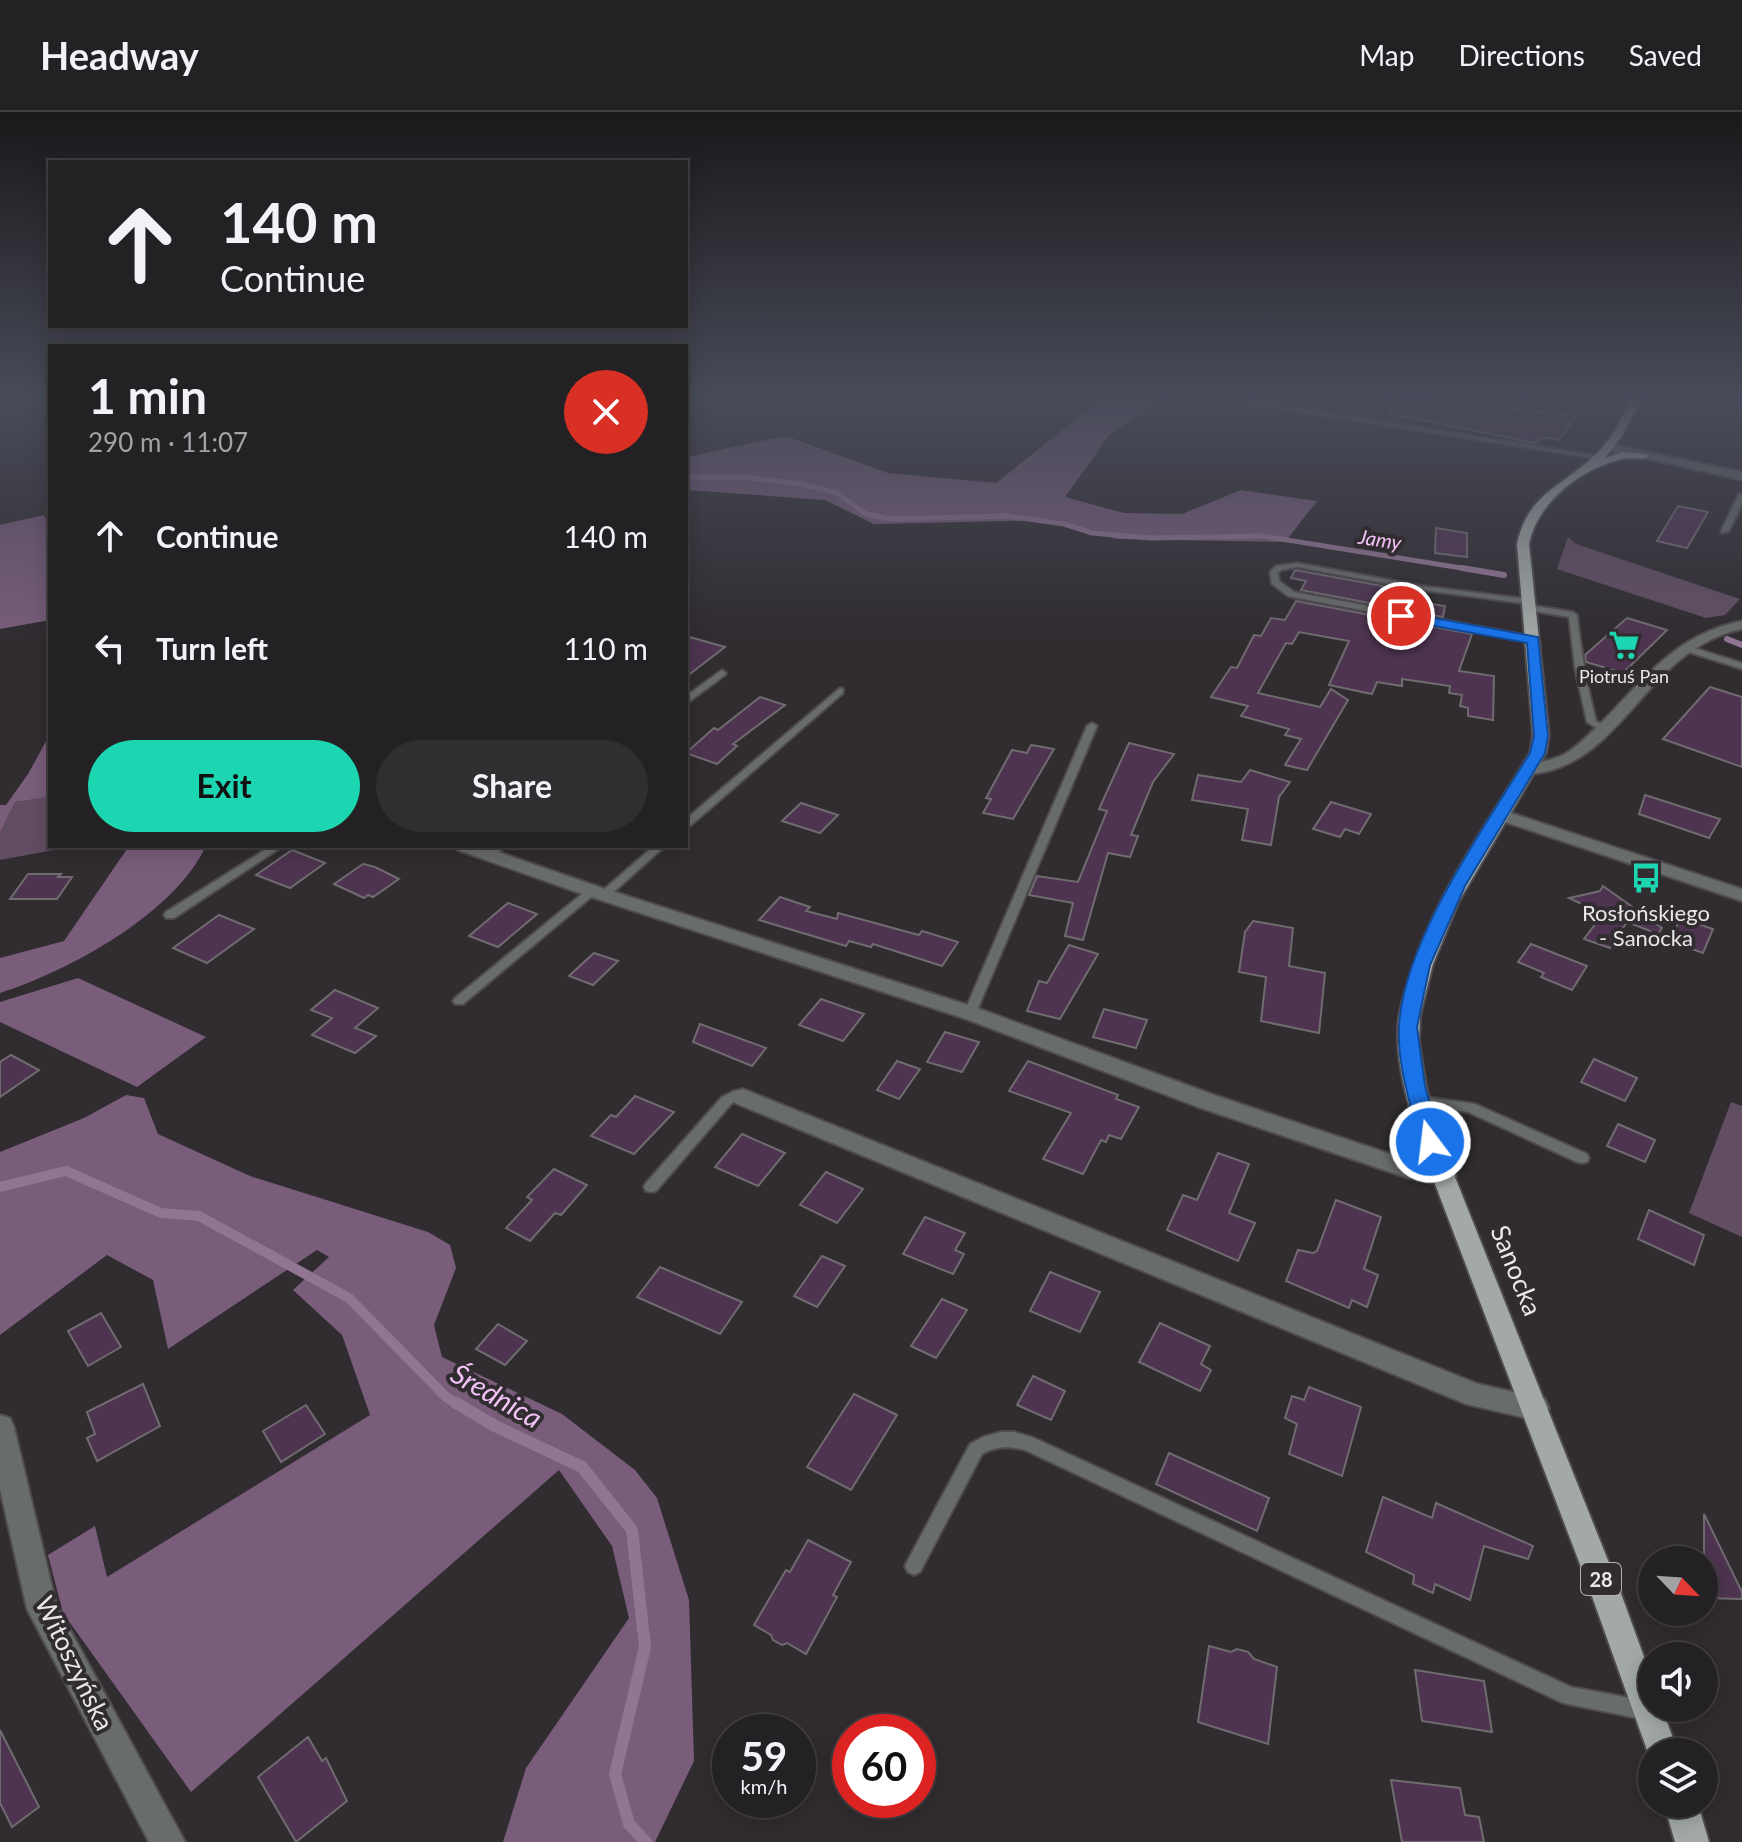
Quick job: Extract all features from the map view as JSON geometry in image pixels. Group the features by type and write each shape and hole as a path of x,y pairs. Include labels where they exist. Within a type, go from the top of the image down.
{"main road":[{"name":"28","path":"1502,815 1538,753 1541,736 1524,528 1537,505 1571,480"},
{"name":"Sanocka","path":"1502,815 1457,886 1421,965 1408,1027 1419,1101 1444,1176 1535,1408 1638,1686"},
{"path":"1685,1818 1692,1842"}],"street":[{"path":"1529,769 1551,766 1575,755 1685,648 1719,628 1742,625"},
{"path":"1502,815 1742,895"},
{"path":"495,850 598,893 970,1013 1206,1101 1416,1172 1444,1176"},
{"path":"743,1097 1476,1396 1535,1408"},
{"name":"Witoszyńska","path":"0,1427 42,1609 168,1842"}],"lane":[{"path":"1725,531 1742,496"},
{"path":"1534,640 1291,594 1275,582 1274,572 1297,565 1573,615 1576,660 1592,722 1603,728"},
{"path":"1685,648 1742,666"},
{"path":"688,699 722,673"},
{"path":"688,822 840,691"},
{"path":"970,1013 1092,726"},
{"path":"170,915 275,848"},
{"path":"459,1001 657,848"},
{"path":"651,1187 727,1100 734,1096 743,1097"},
{"path":"1419,1101 1470,1107 1582,1158"},
{"path":"914,1566 976,1449 992,1439 1010,1437 1071,1462 1570,1696 1638,1708"}],"shaded area":[{"path":"688,480 961,480 996,483 1000,480 1077,480 1065,497 1124,513 1182,514 1241,490 1317,501 1285,542 1116,539 1057,520 874,524 825,500 688,490"},
{"path":"44,515 48,522 48,620 0,629 0,525"},
{"path":"1568,537 1576,544 1740,599 1725,615 1706,618 1557,569"},
{"path":"48,738 48,797 15,802 0,833 0,805 6,805"},
{"path":"48,797 48,848 64,848 0,860 0,833 15,802"},
{"path":"128,848 205,848 191,871 170,895 117,937 57,970 0,993 0,958 64,941"},
{"path":"78,978 206,1037 137,1087 0,1022 0,1002"},
{"path":"126,1095 144,1098 158,1134 250,1176 428,1232 450,1245 456,1268 434,1325 442,1357 562,1414 635,1470 657,1498 689,1600 694,1761 655,1842 503,1842 526,1768 629,1618 612,1546 559,1470 191,1792 63,1613 48,1555 95,1526 107,1577 370,1415 342,1335 293,1290 329,1257 317,1250 168,1349 153,1280 107,1255 0,1335 0,1152 84,1118"},
{"path":"1731,1102 1742,1106 1742,1237 1689,1213"}],"building":[{"path":"1678,506 1708,512 1687,548 1657,541"},
{"path":"1436,528 1467,533 1467,557 1435,553"},
{"path":"1295,570 1421,593 1418,602 1445,606 1443,617 1301,590 1306,581 1291,578"},
{"path":"1296,601 1472,634 1459,671 1494,676 1493,720 1468,716 1468,708 1460,706 1462,695 1449,693 1450,686 1402,679 1402,686 1377,682 1372,694 1329,685 1349,641 1299,632 1292,644 1286,643 1258,693 1320,707 1331,689 1348,700 1307,770 1285,765 1301,739 1285,735 1289,729 1241,716 1248,706 1211,697 1231,667 1237,668 1254,635 1261,636 1271,618 1285,620"},
{"name":"Piotruś Pan","path":"1627,618 1667,630 1623,673 1586,662 1585,655"},
{"path":"688,637 725,647 688,675"},
{"path":"1710,687 1742,697 1742,767 1663,739"},
{"path":"760,697 785,705 733,744 737,746 717,764 688,754 714,728 718,730"},
{"path":"1129,743 1174,754 1153,782 1131,835 1138,836 1130,857 1108,853 1083,940 1065,936 1073,903 1029,895 1037,876 1078,882 1107,811 1099,809"},
{"path":"1031,745 1054,749 1013,819 983,813 991,799 986,798 1012,750 1027,753"},
{"path":"1250,770 1290,782 1279,797 1271,845 1242,840 1248,809 1192,800 1198,775 1241,782"},
{"path":"1645,795 1720,819 1709,838 1639,814"},
{"path":"1331,802 1371,814 1359,834 1345,829 1340,837 1313,829"},
{"path":"801,803 838,815 820,833 782,821"},
{"path":"292,850 325,863 290,888 256,875"},
{"path":"363,864 399,879 373,897 368,895 364,898 334,884"},
{"path":"28,874 72,877 57,899 10,899"},
{"path":"1603,886 1662,928 1658,934 1627,922 1610,948 1584,939 1603,914 1569,898 1600,891"},
{"path":"780,897 810,907 806,911 837,919 838,913 958,942 942,966 873,944 871,947 849,941 846,946 759,920"},
{"path":"508,903 537,914 498,947 469,936"},
{"path":"219,915 254,929 207,963 173,948"},
{"path":"1681,918 1713,929 1703,953 1669,941"},
{"path":"1253,921 1293,928 1289,966 1325,973 1319,1033 1261,1021 1266,977 1239,972 1245,932"},
{"path":"1531,944 1587,966 1572,990 1541,977 1544,973 1518,962"},
{"path":"1069,945 1098,954 1060,1019 1027,1011 1039,981 1047,983"},
{"path":"594,953 618,961 593,985 569,976"},
{"path":"335,990 378,1008 355,1028 376,1036 355,1053 312,1035 332,1018 311,1010"},
{"path":"821,999 864,1014 843,1041 799,1025"},
{"path":"1104,1009 1147,1020 1136,1048 1093,1037"},
{"path":"700,1024 766,1048 752,1066 693,1042"},
{"path":"945,1032 979,1042 962,1072 927,1062"},
{"path":"11,1055 39,1070 0,1097 0,1062"},
{"path":"1594,1059 1637,1078 1625,1101 1581,1082"},
{"path":"897,1061 920,1069 899,1099 877,1090"},
{"path":"1028,1061 1118,1095 1116,1099 1139,1107 1121,1139 1109,1135 1106,1142 1101,1140 1083,1174 1043,1159 1071,1113 1009,1091"},
{"path":"635,1096 674,1112 634,1154 591,1136 611,1115 616,1117"},
{"path":"1618,1124 1655,1140 1645,1162 1607,1146"},
{"path":"742,1134 785,1153 758,1186 715,1167"},
{"path":"1218,1153 1249,1164 1229,1213 1255,1223 1238,1261 1167,1230 1183,1195 1197,1200"},
{"path":"554,1169 587,1185 561,1215 555,1213 530,1241 506,1228 532,1200 527,1197"},
{"path":"826,1172 863,1189 837,1223 800,1205"},
{"path":"1336,1200 1381,1217 1364,1269 1378,1275 1367,1307 1352,1300 1349,1308 1286,1281 1298,1250 1317,1251"},
{"path":"1649,1210 1704,1235 1694,1265 1638,1239"},
{"path":"925,1217 965,1233 955,1250 964,1254 953,1274 903,1254"},
{"path":"822,1256 845,1266 817,1307 794,1296"},
{"path":"660,1267 742,1302 720,1334 637,1297"},
{"path":"1050,1272 1100,1292 1080,1332 1030,1311"},
{"path":"942,1299 967,1310 936,1358 911,1346"},
{"path":"101,1313 121,1347 88,1366 68,1331"},
{"path":"1160,1323 1210,1346 1201,1364 1211,1370 1200,1391 1139,1362"},
{"path":"498,1324 527,1341 505,1365 476,1349"},
{"path":"1033,1376 1065,1391 1051,1420 1017,1405"},
{"path":"143,1384 160,1426 97,1461 87,1438 95,1434 87,1412"},
{"path":"1309,1387 1361,1407 1342,1476 1289,1454 1297,1424 1285,1418 1292,1396 1304,1400"},
{"path":"854,1394 897,1415 851,1490 807,1467"},
{"path":"306,1405 325,1434 281,1462 263,1431"},
{"path":"1169,1453 1269,1498 1257,1531 1156,1484"},
{"path":"1383,1497 1432,1518 1436,1503 1533,1546 1528,1559 1484,1546 1470,1600 1435,1584 1433,1593 1413,1584 1414,1575 1366,1552"},
{"path":"1704,1514 1742,1592 1742,1599 1718,1598 1718,1546 1704,1546"},
{"path":"808,1540 851,1562 833,1595 837,1597 806,1654 787,1643 782,1645 773,1640 771,1635 754,1625 786,1570 790,1572"},
{"path":"1209,1646 1231,1652 1237,1649 1248,1652 1254,1659 1277,1667 1268,1744 1198,1722"},
{"path":"1415,1670 1484,1681 1492,1732 1422,1721"},
{"path":"0,1730 39,1807 12,1827 0,1803"},
{"path":"308,1737 322,1761 326,1758 347,1801 296,1842 258,1777"},
{"path":"1391,1780 1460,1788 1465,1815 1479,1817 1484,1842 1402,1842"}],"waterway":[{"name":"Jamy","path":"766,480 837,493 866,514 891,519 1007,516 1064,524 1092,533 1151,538 1262,536 1474,570"},
{"name":"Jamy","path":"1462,568 1474,570"},
{"name":"Jamy","path":"1474,570 1504,575"},
{"name":"Jamy","path":"1727,639 1742,645"},
{"name":"Średnica","path":"0,1187 66,1171 161,1213 199,1216 349,1298 446,1397 459,1405"},
{"name":"Średnica","path":"456,1403 495,1426 582,1467 632,1530 645,1647 615,1774 629,1824 646,1842"}],"place":[{"name":"Piotruś Pan","path":"1624,645"},
{"name":"Rosłońskiego - Sanocka","path":"1646,878"}],"route":[{"path":"1401,616 1534,640 1541,736 1538,753 1457,886 1421,965 1408,1027 1415,1086 1430,1142"}]}
